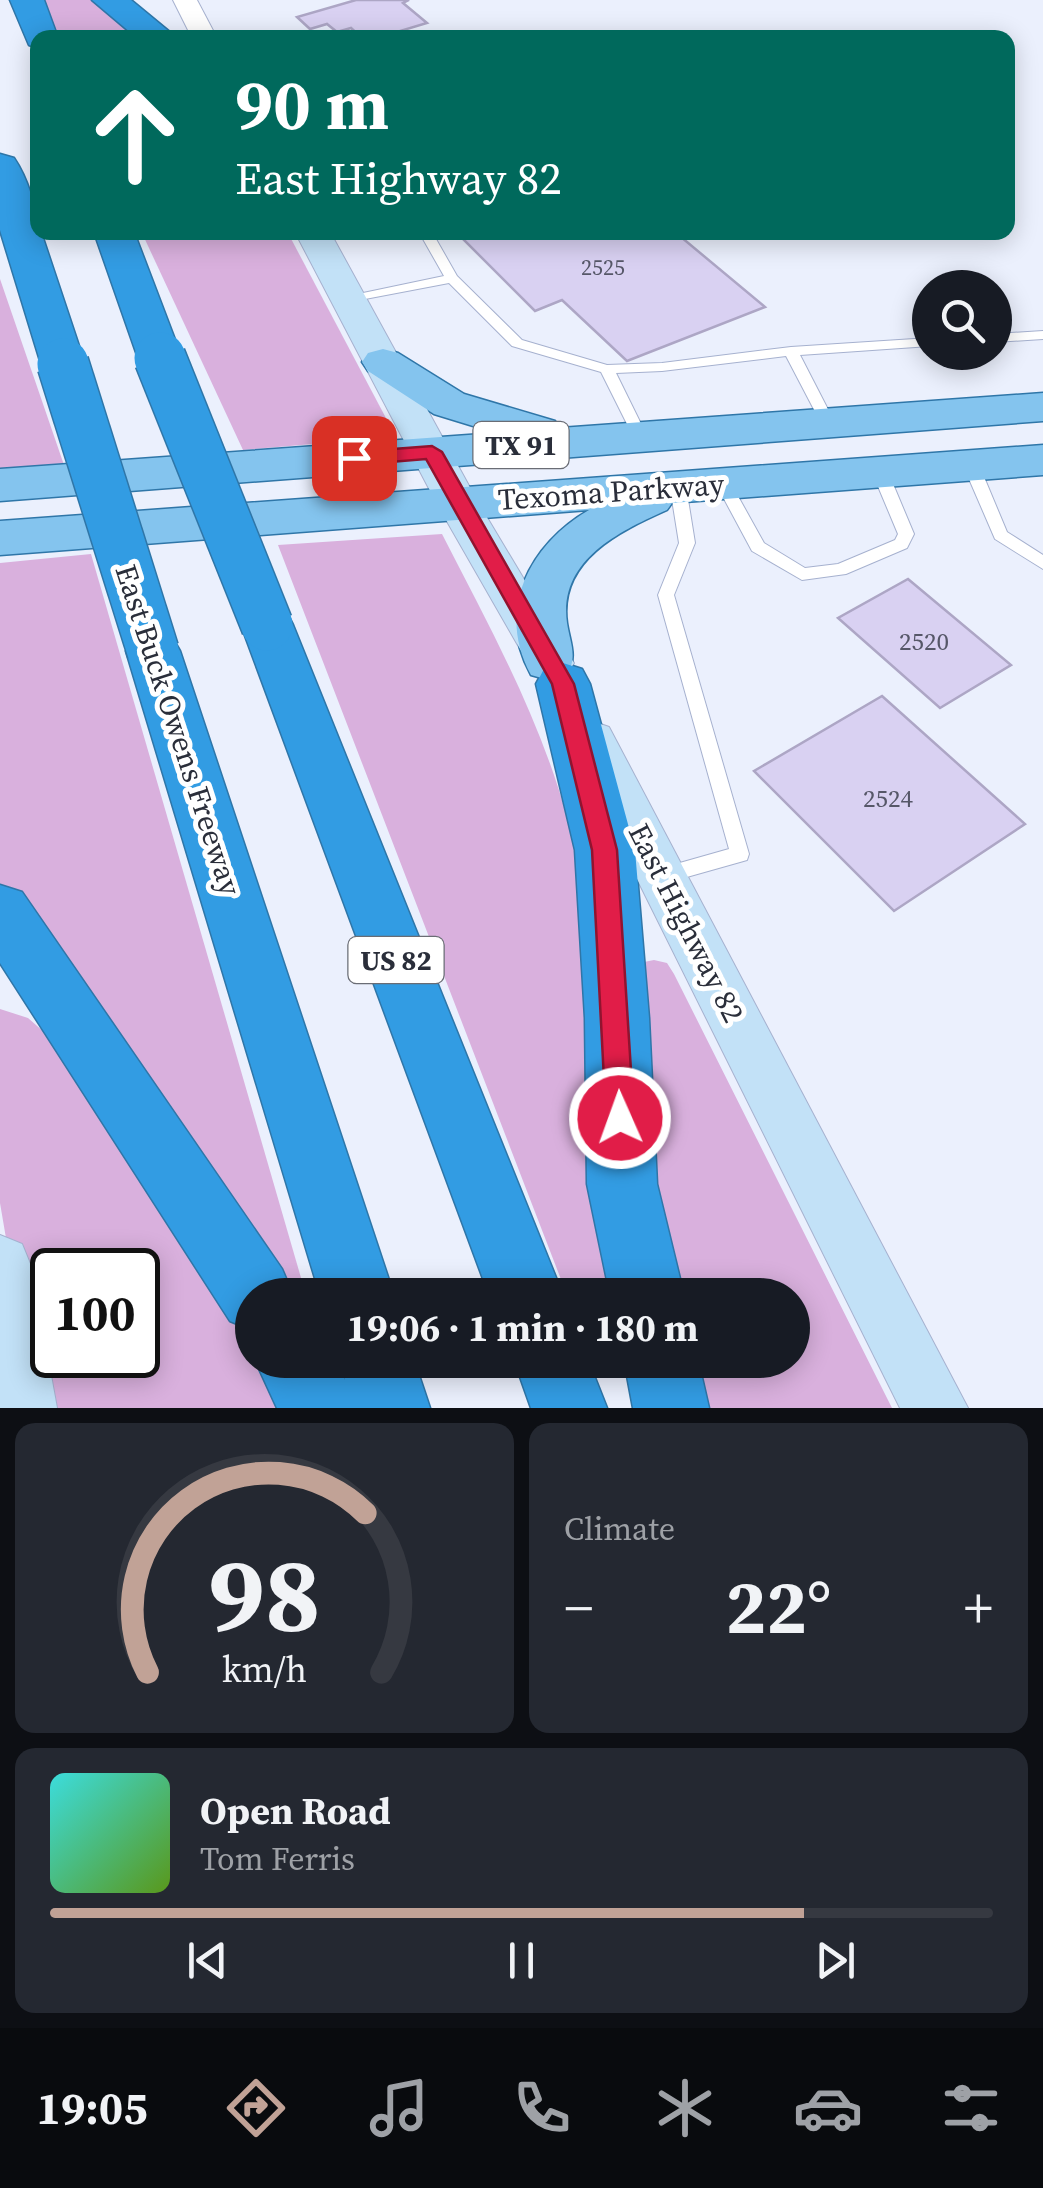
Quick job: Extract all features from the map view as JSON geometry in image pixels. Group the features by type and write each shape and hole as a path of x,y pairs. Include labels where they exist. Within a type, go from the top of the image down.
{"highway":[{"path":"27,0 38,30"},
{"path":"108,0 149,30"},
{"name":"East Buck Owens Freeway","path":"0,166 352,1278"},
{"name":"US 82","path":"117,240 519,1278"},
{"path":"556,672 605,850 617,1018 622,1184 642,1278"},
{"path":"0,911 245,1278"},
{"path":"302,1378 319,1408"},
{"path":"383,1378 392,1408"},
{"path":"558,1378 569,1408"},
{"path":"665,1378 671,1408"}],"main road":[{"name":"East Highway 82","path":"316,240 458,504 556,672 936,1408"},
{"path":"383,362 449,404 526,428 584,440"},
{"name":"Texoma Parkway","path":"0,485 1043,408"},
{"name":"Texoma Parkway","path":"0,538 1043,460"},
{"path":"556,672 541,612 547,579 563,552 592,528 701,486"},
{"path":"1,1283 24,1408"}],"street":[{"path":"185,0 200,30"}],"lane":[{"path":"429,240 452,278 517,343 608,369 912,343"},
{"path":"349,300 452,278"},
{"path":"1012,337 1043,334"},
{"path":"791,351 828,423"},
{"path":"608,369 640,436"},
{"path":"971,465 1000,535 1043,563"},
{"path":"701,486 758,548 802,574 840,570 901,544 906,534 880,472"},
{"path":"662,876 740,854 666,594 686,543 701,486"}],"shaded area":[{"path":"41,0 92,0 133,30 55,30"},
{"path":"145,240 292,240 396,437 243,450"},
{"path":"0,279 64,465 0,469"},
{"path":"442,534 524,700 558,786 580,876 610,1278 560,1278 278,545"},
{"path":"91,554 301,1278 271,1278 0,888 0,563"},
{"path":"644,962 667,963 674,974 892,1408 681,1408 676,1378 810,1378 810,1278 661,1278"},
{"path":"0,1009 28,1018 44,1032 158,1190 235,1317 235,1378 270,1378 286,1408 35,1408 0,1203"}],"building":[{"path":"356,0 409,0 403,3 427,23 403,30 334,30 327,24 310,29 297,17"},
{"path":"464,240 685,240 765,307 627,361 562,300 535,311"},
{"path":"908,579 1011,665 940,708 838,618"},
{"path":"882,696 1025,824 894,911 754,771"}],"route":[{"path":"354,458 432,452 563,684 605,850 620,1118"}]}
